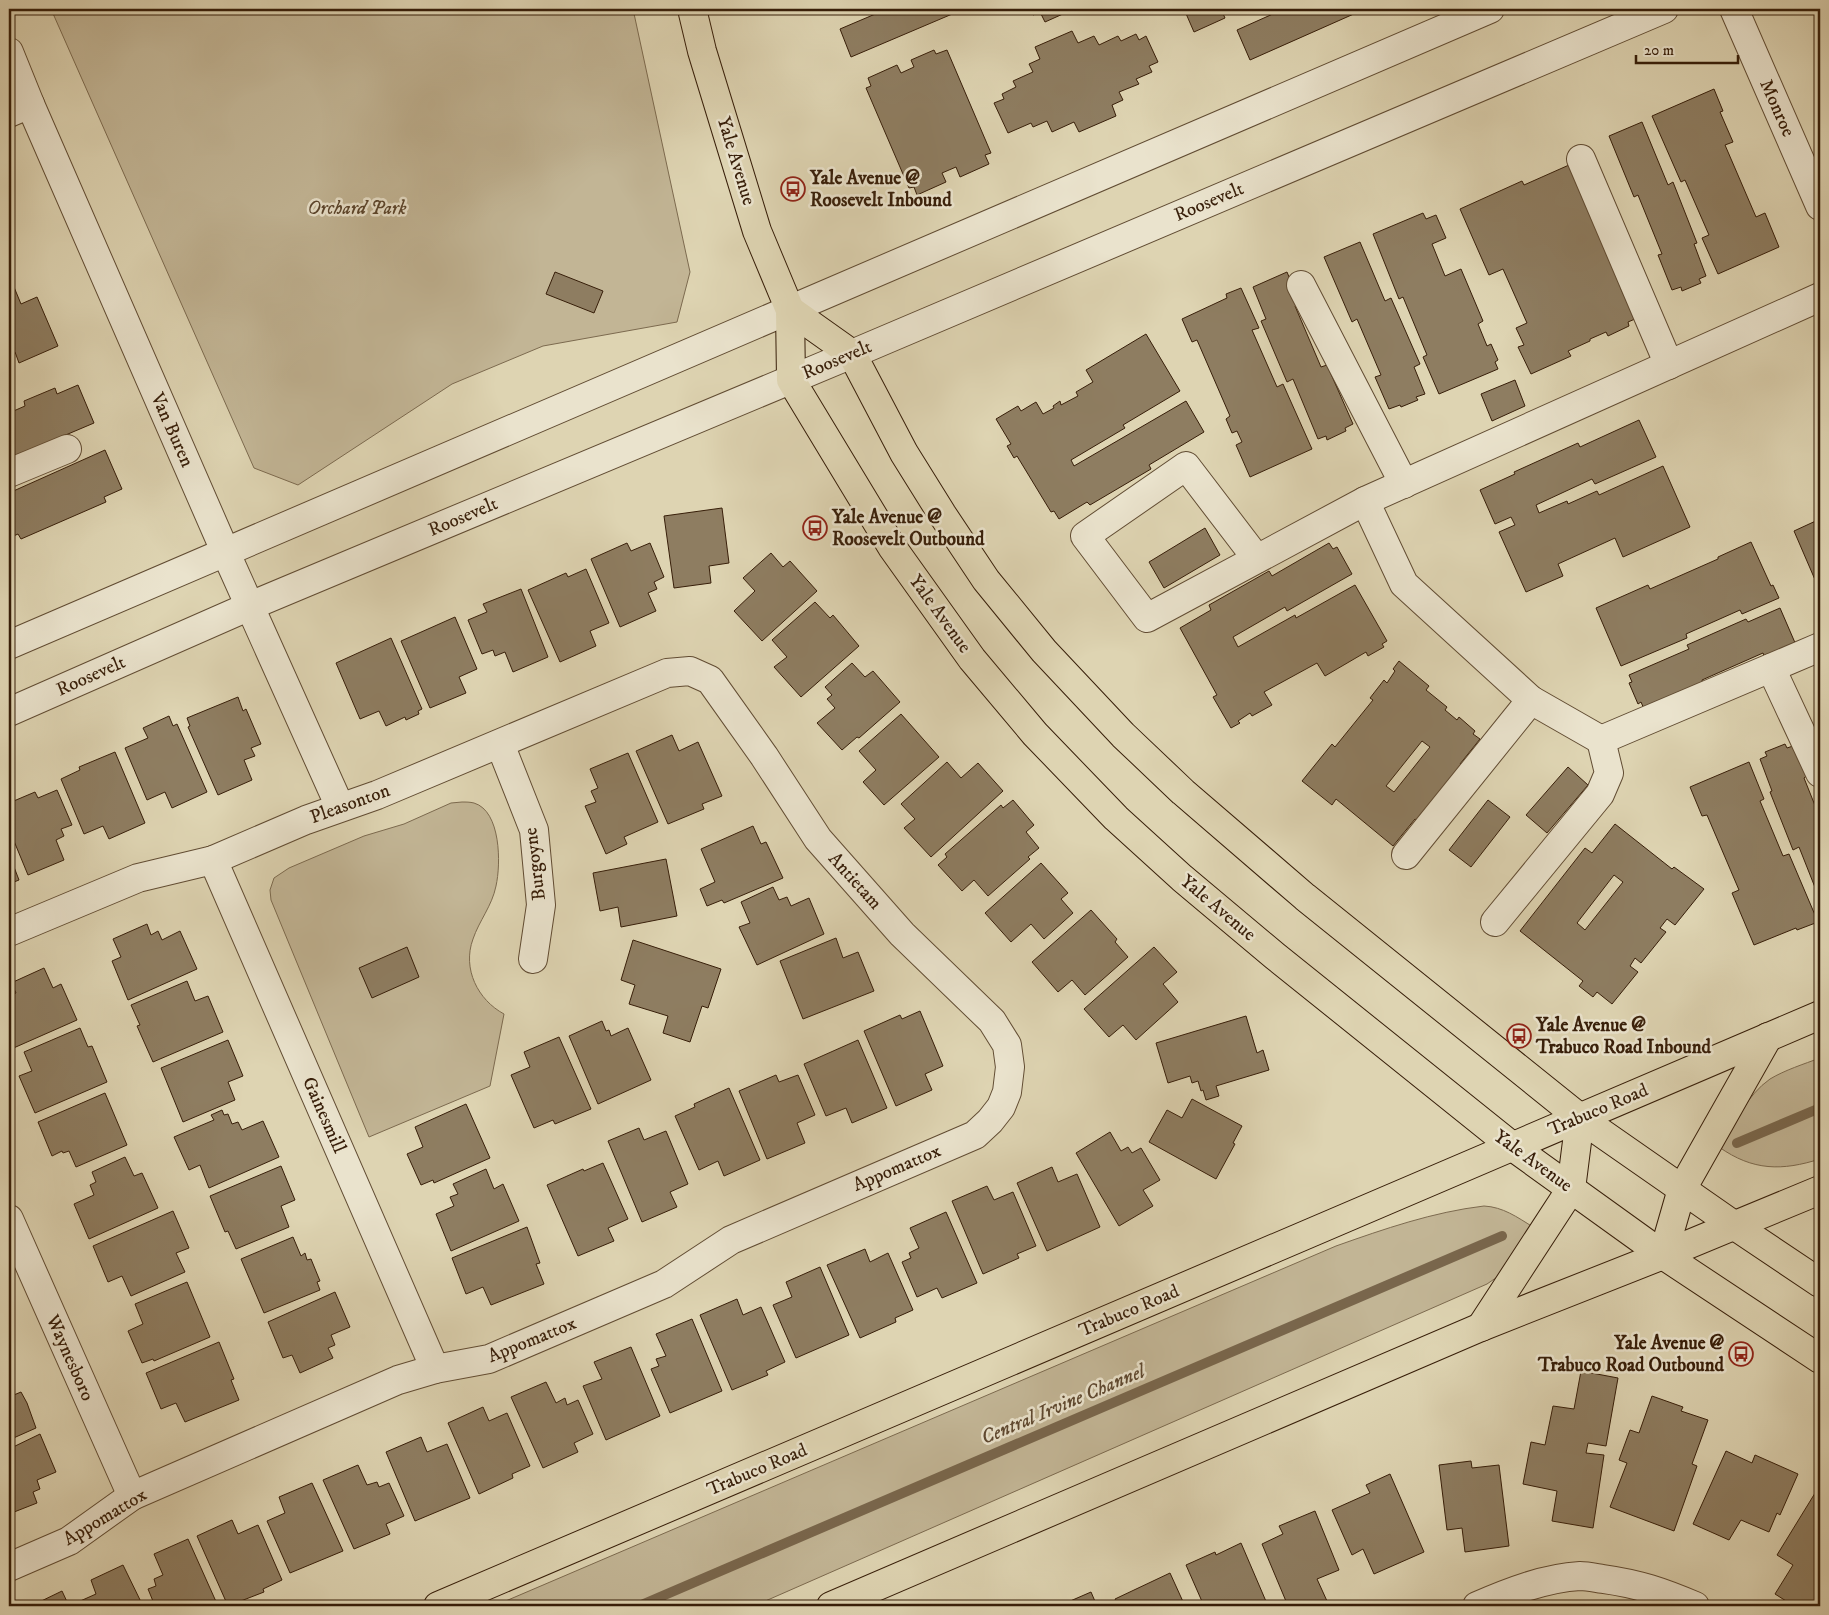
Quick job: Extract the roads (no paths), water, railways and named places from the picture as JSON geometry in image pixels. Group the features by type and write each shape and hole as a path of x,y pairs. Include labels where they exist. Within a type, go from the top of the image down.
{"main road":[{"name":"Yale Avenue","path":"692,9 702,51 757,231 790,310 791,380 892,547 972,659 1036,734 1116,818 1182,878 1282,962 1512,1147 1663,1255 1820,1359"},
{"path":"790,310 852,354 904,453 986,580 1044,651 1123,735 1183,792 1305,897 1580,1118 1820,1283"},
{"name":"Trabuco Road","path":"438,1606 1820,1015"},
{"path":"1663,1255 1682,1189 1768,1037"},
{"path":"1481,1327 1571,1189 1580,1118"},
{"path":"831,1606 1481,1327 1735,1226 1820,1190"}],"street":[{"path":"9,645 1490,9"},
{"name":"Roosevelt","path":"9,712 250,606 791,380 1664,9"},
{"name":"Monroe","path":"1734,9 1820,206"},
{"name":"Van Buren","path":"9,52 19,108 225,551 340,807"},
{"path":"1581,158 1669,365"},
{"path":"1301,285 1404,484"},
{"path":"1257,560 1186,466 1085,536 1147,618 1257,560 1365,501 1820,297"},
{"path":"9,473 67,449"},
{"path":"1365,501 1404,584 1530,700 1601,740 1609,773 1600,794 1495,922"},
{"path":"1601,740 1820,648"},
{"path":"1771,668 1820,773"},
{"name":"Pleasonton","path":"9,932 138,878 213,860 340,807 377,795 667,673 690,671"},
{"name":"Antietam","path":"690,671 710,680 724,698 818,839 902,934 992,1021 1007,1046 1010,1067 1007,1092"},
{"path":"1406,855 1530,700"},
{"name":"Burgoyne","path":"500,744 534,830 540,905 533,958"},
{"name":"Gainesmill","path":"213,860 435,1369"},
{"name":"Appomattox","path":"9,1567 69,1540 132,1496 398,1380 435,1369 489,1359 664,1284 731,1240 975,1135 990,1121 1001,1106 1007,1092"},
{"name":"Waynesboro","path":"9,1219 132,1496"},
{"path":"1477,1606 1508,1593 1544,1582 1581,1576 1639,1585 1663,1592 1695,1606"}],"waterway":[{"name":"Central Irvine Channel","path":"1737,1143 1820,1108"},
{"name":"Central Irvine Channel","path":"639,1606 1502,1236"}],"place":[{"name":"Yale Avenue @ Roosevelt Inbound","path":"793,189"},
{"name":"Yale Avenue @ Roosevelt Outbound","path":"815,528"},
{"name":"Yale Avenue @ Trabuco Road Inbound","path":"1519,1036"},
{"name":"Yale Avenue @ Trabuco Road Outbound","path":"1741,1354"}],"park label":[{"name":"Orchard Park","path":"357,208"}]}
